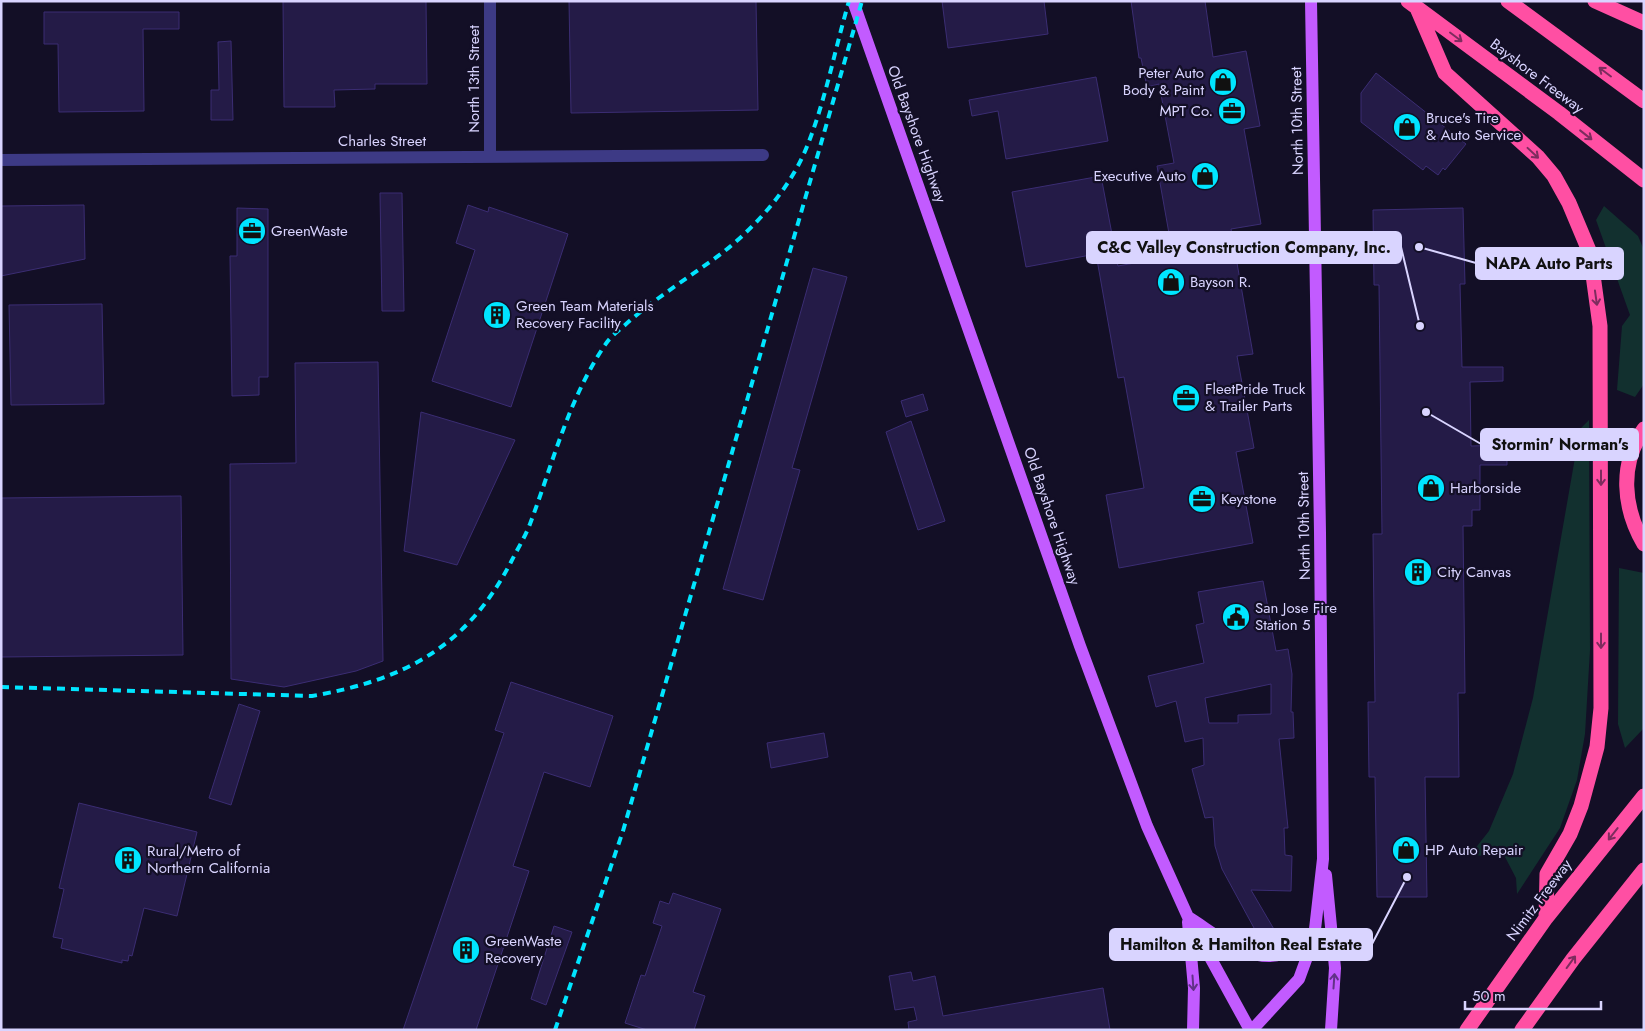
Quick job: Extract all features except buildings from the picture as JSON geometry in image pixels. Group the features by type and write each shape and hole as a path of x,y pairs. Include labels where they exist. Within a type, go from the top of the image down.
{"highway":[{"path":"1508,1 1644,101"},
{"path":"1595,1 1644,23"},
{"path":"1413,5 1444,73 1538,157 1554,176 1573,211 1590,253 1600,326 1602,708 1597,747 1581,806 1570,834 1547,874 1546,918"},
{"name":"Bayshore Freeway","path":"1413,5 1559,113 1644,180"},
{"path":"1644,429 1638,438 1625,474 1627,495 1636,532 1644,544"},
{"name":"Nimitz Freeway","path":"1467,1030 1546,918 1644,796"},
{"path":"1522,1030 1573,959 1644,870"}],"main road":[{"name":"Old Bayshore Highway","path":"853,1 1084,655 1147,826 1188,917 1251,1030"},
{"name":"North 10th Street","path":"1251,1030 1299,979 1314,938 1323,859 1311,1"},
{"path":"1323,859 1330,906 1335,968 1331,1030"},
{"path":"1188,917 1250,954 1268,956 1284,953 1314,938"},
{"path":"1188,917 1194,988 1193,1030"}],"street":[{"name":"North 13th Street","path":"490,1 490,157"},
{"name":"Charles Street","path":"1,160 763,155"}],"green space":[{"path":"1604,206 1638,236 1644,250 1644,384 1635,397 1617,390 1622,326 1630,315 1596,220"},
{"path":"1589,420 1590,650 1585,734 1577,780 1560,828 1517,894 1516,878 1505,857 1470,855 1489,831 1513,774 1533,698 1580,429"},
{"path":"1619,568 1644,573 1644,728 1625,748 1618,724"}],"railway":[{"path":"1,687 312,696 376,680 404,669 430,655 453,638 474,617 494,592 521,543 530,524 571,410 592,366 607,342 648,306 735,242 760,218 793,175 814,127 849,1"},
{"path":"555,1030 623,831 862,1"}],"place":[{"name":"Peter Auto Body & Paint","path":"1223,82"},
{"name":"MPT Co.","path":"1232,111"},
{"name":"Bruce's Tire & Auto Service","path":"1407,127"},
{"name":"Executive Auto","path":"1205,176"},
{"name":"GreenWaste","path":"252,231"},
{"name":"NAPA Auto Parts","path":"1419,247"},
{"name":"Bayson R.","path":"1171,282"},
{"name":"Green Team Materials Recovery Facility","path":"497,315"},
{"name":"C&C Valley Construction Company, Inc.","path":"1420,326"},
{"name":"FleetPride Truck & Trailer Parts","path":"1186,398"},
{"name":"Stormin' Norman's","path":"1426,412"},
{"name":"Harborside","path":"1431,488"},
{"name":"Keystone","path":"1202,499"},
{"name":"City Canvas","path":"1418,572"},
{"name":"San Jose Fire Station 5","path":"1236,617"},
{"name":"HP Auto Repair","path":"1406,850"},
{"name":"Rural/Metro of Northern California","path":"128,860"},
{"name":"Hamilton & Hamilton Real Estate","path":"1407,877"},
{"name":"GreenWaste Recovery","path":"466,950"}]}
